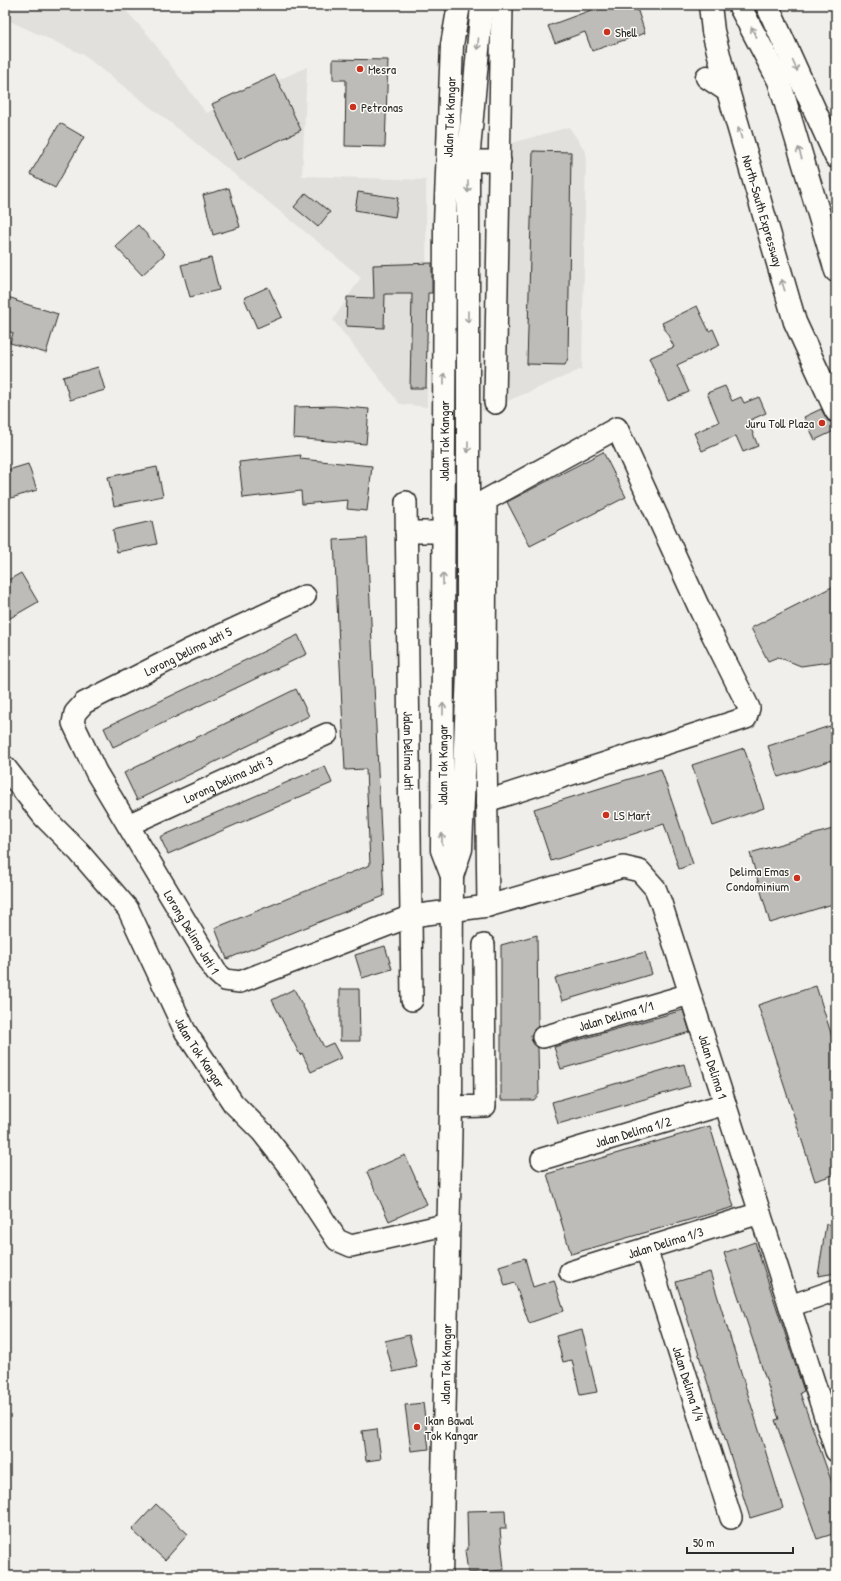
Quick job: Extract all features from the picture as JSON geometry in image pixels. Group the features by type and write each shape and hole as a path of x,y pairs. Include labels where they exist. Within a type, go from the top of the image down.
{"main road":[{"name":"Jalan Tok Kangar","path":"452,876 442,850 443,532 447,158 452,45 459,5"},
{"name":"Jalan Tok Kangar","path":"440,1576 449,1224 452,876 461,849 477,670 468,161 482,5"},
{"name":"North–South Expressway","path":"710,5 713,31 728,91 795,322 836,411"},
{"path":"739,5 779,81 836,271"},
{"path":"767,5 836,157"},
{"path":"707,76 728,91"}],"street":[{"path":"496,403 502,5"},
{"path":"468,161 500,161"},
{"path":"487,801 746,718 749,714 749,708 701,612 617,428 486,500 477,670 487,801 488,906"},
{"name":"Jalan Delima Jati","path":"406,502 412,1000"},
{"path":"406,532 443,532"},
{"name":"Lorong Delima Jati 5","path":"75,713 84,703 189,650 305,596"},
{"name":"Lorong Delima Jati 1","path":"75,713 73,723 96,772 216,972 225,980 240,982 411,916 452,911"},
{"name":"Lorong Delima Jati 3","path":"128,825 327,734"},
{"name":"Jalan Tok Kangar","path":"5,767 44,817 78,851 128,909 185,1032 233,1103 262,1132 287,1164 337,1240 351,1246 449,1224"},
{"name":"Jalan Delima 1","path":"452,911 488,906 623,867 640,871 655,888 836,1451"},
{"path":"451,1107 485,1106 484,945"},
{"name":"Jalan Delima 1/1","path":"543,1037 690,994"},
{"name":"Jalan Delima 1/2","path":"542,1159 725,1104"},
{"name":"Jalan Delima 1/3","path":"570,1272 760,1213"},
{"name":"Jalan Delima 1/4","path":"646,1248 731,1518"},
{"path":"790,1306 836,1290"}],"shaded area":[{"path":"5,5 121,5 149,36 206,113 307,67 302,176 426,180 427,407 400,404 333,320 361,277 176,127 82,54 5,19"},
{"path":"569,127 586,152 582,369 482,412 491,149"}],"building":[{"path":"589,5 636,5 645,33 592,51 585,32 555,43 548,26 591,10"},
{"path":"333,59 388,60 385,147 345,146 346,80 333,80"},
{"path":"275,75 301,130 238,160 212,104"},
{"path":"60,123 84,137 55,188 30,174"},
{"path":"533,151 571,152 568,358 565,365 527,364"},
{"path":"229,188 240,227 213,235 203,195"},
{"path":"358,192 398,198 395,217 355,210"},
{"path":"306,193 330,212 318,227 294,207"},
{"path":"138,225 165,254 142,275 115,246"},
{"path":"211,258 219,290 190,297 181,265"},
{"path":"432,263 432,293 428,293 426,388 410,388 412,294 385,294 384,328 346,326 347,297 374,298 373,265"},
{"path":"268,287 282,317 257,328 244,298"},
{"path":"5,296 58,314 46,353 10,343 13,333 5,330"},
{"path":"697,306 709,331 713,329 720,345 677,365 689,392 668,401 649,358 674,347 662,323"},
{"path":"98,367 105,390 70,400 63,377"},
{"path":"725,386 732,401 741,397 744,403 759,397 766,413 748,421 758,446 743,452 736,436 702,451 694,433 719,422 707,393"},
{"path":"334,406 369,409 366,444 293,438 294,407"},
{"name":"Juru Toll Plaza","path":"821,409 828,421 836,423 836,430 815,440 804,417"},
{"path":"603,452 626,497 530,546 507,502"},
{"path":"301,455 300,459 372,466 367,511 347,509 348,500 302,504 301,491 243,498 239,462"},
{"path":"28,464 37,490 5,500 5,471"},
{"path":"157,467 163,496 114,506 108,477"},
{"path":"152,521 157,544 117,552 113,530"},
{"path":"367,538 384,896 227,959 215,928 370,865 366,769 345,770 334,540"},
{"path":"21,573 38,602 5,621 5,582"},
{"path":"836,585 836,657 829,662 801,666 778,657 768,661 751,628"},
{"path":"298,635 307,654 113,747 104,728"},
{"path":"296,689 309,716 137,800 124,773"},
{"path":"836,724 836,759 778,777 768,746"},
{"path":"744,748 764,808 713,826 692,765"},
{"path":"325,766 332,783 168,854 160,837"},
{"name":"LS Mart","path":"661,769 693,864 679,869 664,824 551,861 534,809"},
{"name":"Delima Emas Condominium","path":"836,828 836,903 770,923 750,853"},
{"path":"537,935 538,1026 531,1035 532,1041 538,1048 539,1094 534,1100 501,1100 501,945"},
{"path":"385,946 392,969 362,978 355,955"},
{"path":"645,952 652,974 562,1001 555,978"},
{"path":"816,986 836,1049 836,1174 815,1181 758,1005"},
{"path":"294,989 324,1047 333,1043 341,1058 311,1072 302,1053 300,1055 272,1000"},
{"path":"340,989 359,989 360,1041 340,1041"},
{"path":"683,1010 690,1032 561,1069 554,1047"},
{"path":"684,1064 690,1086 558,1124 552,1102"},
{"path":"710,1126 734,1207 571,1254 547,1174"},
{"path":"405,1155 427,1204 389,1221 367,1172"},
{"path":"826,1224 836,1225 836,1273 818,1276"},
{"path":"755,1242 804,1391 800,1393 836,1494 836,1533 817,1539 775,1420 779,1419 724,1253"},
{"path":"525,1258 533,1287 554,1280 564,1311 529,1323 515,1283 505,1286 499,1266"},
{"path":"710,1272 783,1508 750,1518 676,1282"},
{"path":"582,1329 597,1392 580,1395 572,1360 563,1362 556,1336"},
{"path":"409,1335 417,1367 393,1372 385,1341"},
{"name":"Ikan Bawal Tok Kangar","path":"423,1403 429,1449 411,1451 405,1405"},
{"path":"377,1429 381,1459 366,1461 362,1431"},
{"path":"156,1504 188,1534 165,1560 132,1530"},
{"path":"505,1510 506,1529 500,1529 504,1570 468,1573 465,1550 468,1550 467,1511"}],"place":[{"name":"Shell","path":"607,32"},
{"name":"Mesra","path":"360,69"},
{"name":"Petronas","path":"353,107"},
{"name":"Juru Toll Plaza","path":"822,423"},
{"name":"LS Mart","path":"606,815"},
{"name":"Delima Emas Condominium","path":"797,878"},
{"name":"Ikan Bawal Tok Kangar","path":"417,1427"}]}
